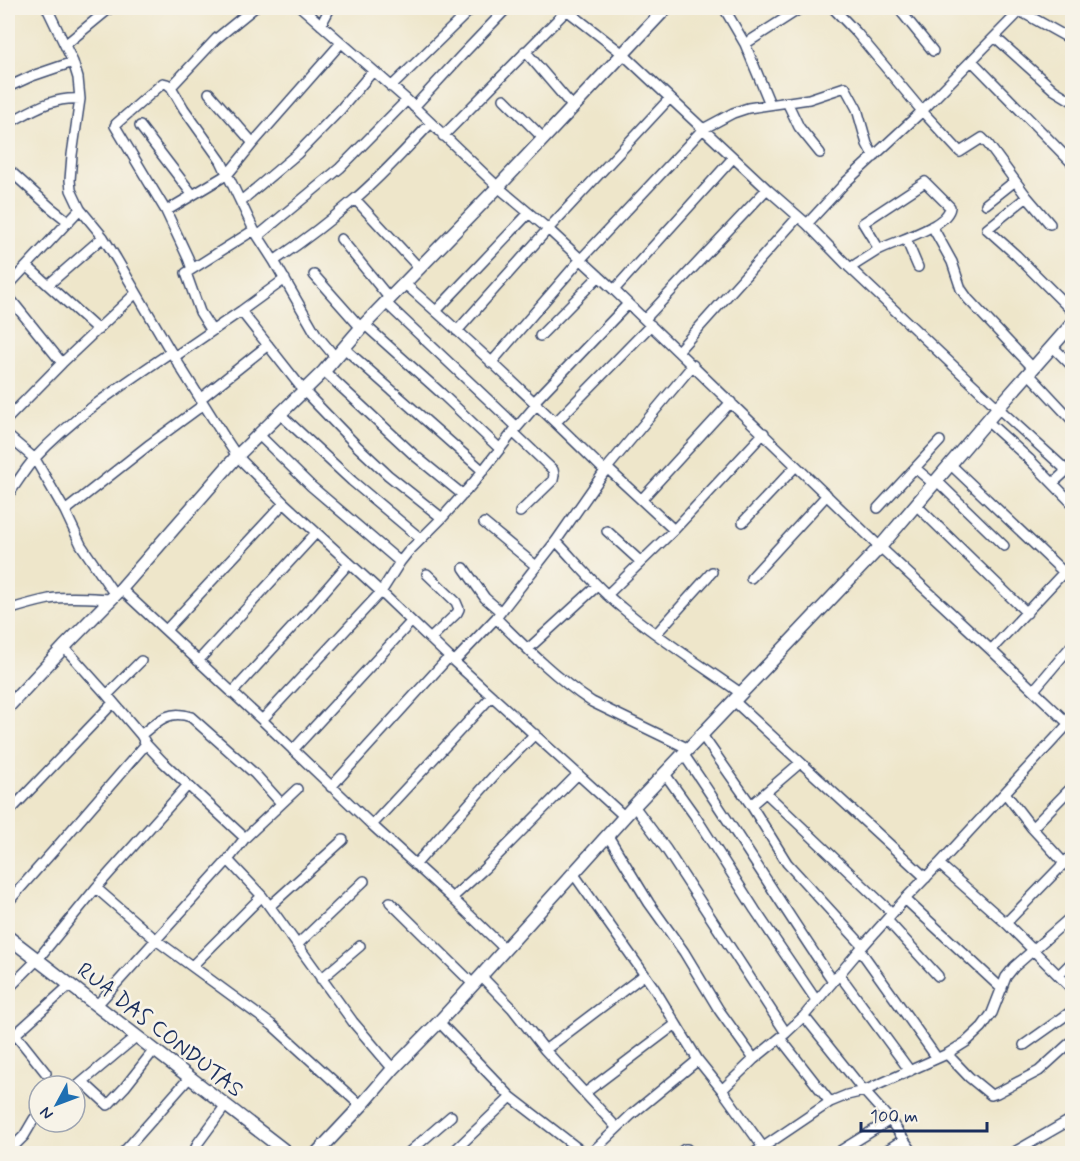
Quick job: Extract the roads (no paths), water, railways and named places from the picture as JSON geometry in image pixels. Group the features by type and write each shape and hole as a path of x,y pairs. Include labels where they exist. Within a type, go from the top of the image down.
{"street":[{"path":"47,8 73,62 78,78 80,99 70,180 71,190 80,209 103,237 172,354 237,456 411,622 625,817"},
{"path":"65,45 110,8"},
{"path":"171,87 216,39 254,8"},
{"path":"302,8 599,276 880,547 1071,724 905,899 804,1016 722,1090"},
{"path":"321,25 330,8"},
{"path":"391,87 470,8"},
{"path":"212,331 200,312 186,275 192,269 256,233 340,168 411,104 507,8"},
{"path":"443,136 566,8 623,54 807,224 850,268 1064,468 1064,473 1053,483"},
{"path":"8,707 115,594 237,456 324,371 363,326 420,269 666,8"},
{"path":"724,8 745,44 771,104"},
{"path":"745,44 801,8"},
{"path":"898,8 933,51"},
{"path":"838,9 922,111 960,152 982,138 1050,224"},
{"path":"807,224 846,182 922,111 1022,9 1072,40"},
{"path":"995,37 1054,90 1072,101"},
{"path":"166,211 228,174 341,43"},
{"path":"525,51 573,107"},
{"path":"972,61 1072,164"},
{"path":"8,87 73,62"},
{"path":"241,201 297,154 340,110 373,71"},
{"path":"192,269 166,211 115,126 163,83 171,87 221,161 256,233 316,334 483,471"},
{"path":"491,363 580,260 703,129 733,113 748,108 808,99 845,87 874,157"},
{"path":"209,93 253,143"},
{"path":"457,331 670,98"},
{"path":"8,123 56,100 80,99"},
{"path":"504,99 543,138"},
{"path":"787,102 799,127 820,153"},
{"path":"274,261 355,199 431,123"},
{"path":"140,126 192,194"},
{"path":"614,290 733,158"},
{"path":"8,169 14,180 69,222"},
{"path":"986,204 1015,181"},
{"path":"850,268 879,249 932,226 947,215 950,207 925,182 863,223 879,249"},
{"path":"556,422 767,189"},
{"path":"1027,197 988,228 988,231 1006,245 1072,312"},
{"path":"355,199 420,269"},
{"path":"8,286 80,209"},
{"path":"436,311 529,213"},
{"path":"678,351 798,217"},
{"path":"932,226 952,262 961,289 968,299 1072,420"},
{"path":"48,285 103,237"},
{"path":"340,239 388,301 553,470 553,480 520,512"},
{"path":"906,239 918,267"},
{"path":"27,266 98,330"},
{"path":"314,275 363,326 441,393 500,449"},
{"path":"540,336 599,276"},
{"path":"8,495 35,459 76,421 107,397 172,354 212,331 285,279"},
{"path":"405,284 674,530"},
{"path":"8,418 136,293"},
{"path":"8,296 62,363"},
{"path":"262,720 381,592 400,562 463,495 535,403 628,304"},
{"path":"241,311 304,391 358,447 388,475 442,518"},
{"path":"316,1154 478,980 634,806 880,547 998,408 1071,330"},
{"path":"64,512 202,402 268,345"},
{"path":"1053,347 1072,366"},
{"path":"331,787 452,659 498,615 556,541 606,469 693,365"},
{"path":"324,371 414,455 463,495"},
{"path":"642,499 731,402"},
{"path":"279,414 352,482 421,539"},
{"path":"987,421 1029,459 1072,503"},
{"path":"607,595 674,530 764,433"},
{"path":"258,434 311,486 400,562"},
{"path":"8,436 35,459 81,545 115,594 166,630 506,949"},
{"path":"878,508 940,441"},
{"path":"951,465 1072,580"},
{"path":"743,522 796,466"},
{"path":"915,468 936,483 1004,546"},
{"path":"751,578 827,495"},
{"path":"166,630 284,503"},
{"path":"916,505 1027,613"},
{"path":"484,523 536,566"},
{"path":"607,531 641,562"},
{"path":"198,661 316,533"},
{"path":"556,541 607,595 738,698 800,763 926,878"},
{"path":"232,693 349,563"},
{"path":"464,568 498,615 528,650 579,693 686,752 799,930 910,1071"},
{"path":"992,650 1065,571"},
{"path":"656,634 712,572"},
{"path":"427,574 456,602 459,609 430,639"},
{"path":"528,650 597,586"},
{"path":"8,610 48,599 115,594"},
{"path":"293,750 411,622"},
{"path":"1034,690 1072,645"},
{"path":"64,647 162,762 246,838"},
{"path":"8,813 141,661"},
{"path":"372,825 492,696"},
{"path":"8,902 55,849 161,719 171,714 191,717 255,774 281,803"},
{"path":"415,865 498,771 535,734"},
{"path":"702,735 787,862 861,948 937,1058"},
{"path":"751,805 800,763"},
{"path":"665,774 816,1000"},
{"path":"452,898 577,775"},
{"path":"8,989 38,959 96,888 188,785"},
{"path":"1032,828 1072,787"},
{"path":"97,1005 246,838 297,789"},
{"path":"766,793 890,917 938,976"},
{"path":"1005,793 1032,828 1065,864"},
{"path":"634,806 666,849 783,1036 830,1102"},
{"path":"608,836 643,894 754,1059"},
{"path":"270,906 343,840"},
{"path":"1006,923 1072,855"},
{"path":"228,860 270,906 353,1023 393,1069"},
{"path":"939,864 1006,923 1072,989"},
{"path":"573,873 654,988 698,1059 766,1150"},
{"path":"297,945 364,881"},
{"path":"96,888 156,940 272,1025 361,1106"},
{"path":"192,966 262,896"},
{"path":"905,899 1002,990"},
{"path":"390,902 512,1008 545,1050 617,1128"},
{"path":"753,1154 766,1150 830,1102 864,1091 910,1071 947,1054 966,1042 982,1027 992,1013 1006,977 1014,967 1072,916"},
{"name":"RUA DAS CONDUTAS","path":"8,937 289,1153"},
{"path":"321,979 360,946"},
{"path":"1059,975 1072,962"},
{"path":"545,1050 644,975"},
{"path":"46,1072 11,1038 70,985"},
{"path":"1024,1045 1072,1011"},
{"path":"804,1016 890,1120 914,1154"},
{"path":"439,1022 511,1097 585,1154"},
{"path":"585,1093 675,1024"},
{"path":"87,1078 137,1036"},
{"path":"947,1054 958,1067 991,1095 1039,1071 1072,1041"},
{"path":"87,1091 108,1105 154,1050"},
{"path":"590,1154 698,1059"},
{"path":"122,1154 190,1077"},
{"path":"451,1154 511,1097"},
{"path":"193,1154 198,1143 226,1105"},
{"path":"407,1154 451,1116"},
{"path":"1011,1154 1072,1119"},
{"path":"836,1154 890,1120"},
{"path":"8,1152 27,1131"},
{"path":"881,1154 904,1139"},
{"path":"678,1154 685,1149 691,1154"}]}
